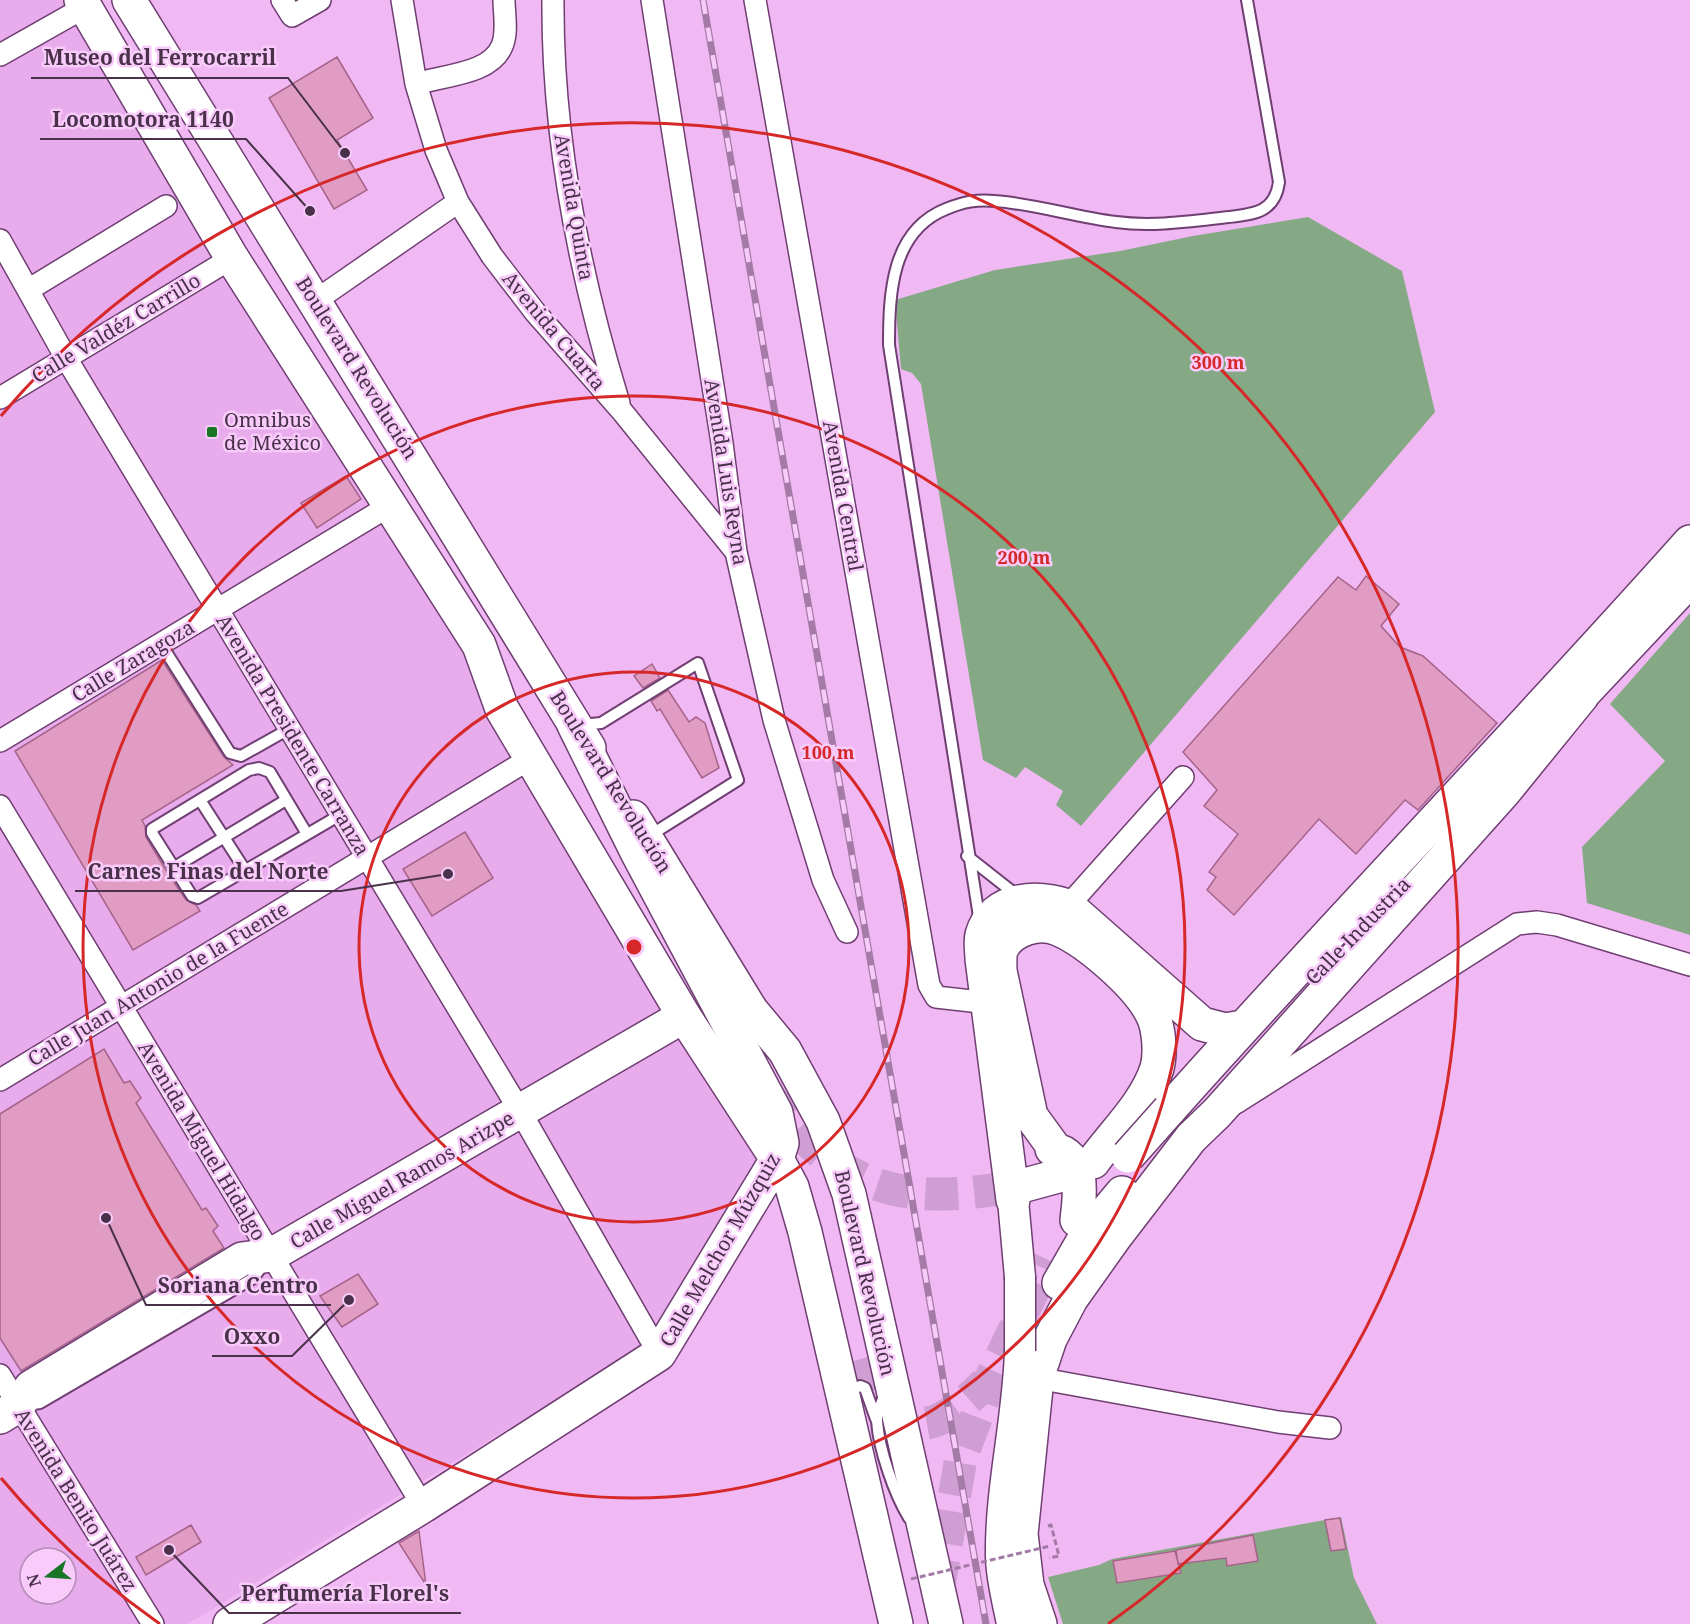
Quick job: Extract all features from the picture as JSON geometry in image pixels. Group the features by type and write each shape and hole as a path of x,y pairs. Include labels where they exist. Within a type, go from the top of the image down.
{"main road":[{"name":"Boulevard Revolución","path":"129,0 751,1010 785,1051 823,1121 836,1152 849,1194 943,1614"},
{"path":"83,3 232,258 480,645 621,874 723,1047"},
{"name":"Calle Industria","path":"1048,1301 1086,1236 1243,1027 1567,680 1690,542"},
{"name":"Calle Industria","path":"1048,1260 1128,1156 1173,1121 1263,1031 1690,580"},
{"path":"480,645 502,709 684,1016 777,1159 792,1187 855,1411 897,1624 943,1614"},
{"path":"1012,1624 1001,1560 1001,1530 1025,1368 1050,1339 1071,1299 1191,1138 1217,1113 1504,792 1582,696"},
{"name":"Calle Melchor Múzquiz","path":"230,1624 423,1506 659,1354 777,1159 782,1143 776,1113 637,852 574,725"},
{"path":"1073,1163 1031,1116 998,1004 982,959 982,935 992,919 1006,906 1022,899 1042,900 1068,906 1202,1024 1225,1030 1243,1027"},
{"path":"1019,1192 998,1004 1001,949 1020,932 1032,926 1048,926 1073,938 1104,962 1136,990 1153,1016 1157,1032 1157,1065 1150,1083 1073,1163"},
{"path":"751,1010 773,1066 807,1131 817,1158 867,1357"},
{"name":"Calle Miguel Ramos Arizpe","path":"9,1411 31,1386 242,1259 271,1255 684,1016"},
{"path":"1040,1624 1027,1585 1021,1534 1025,1368 1018,1177 1024,1163 1032,1155 1073,1163 1173,1121"},
{"path":"1073,1163 1064,1154 1078,1173 1082,1188 1077,1220"}],"street":[{"path":"287,8 320,0"},
{"path":"416,84 484,67 502,48 505,32 504,0"},
{"name":"Avenida Quinta","path":"553,0 553,47 562,153 585,279 621,410"},
{"name":"Avenida Luis Reyna","path":"652,0 722,443 736,552 774,720 823,880 847,932"},
{"name":"Avenida Central","path":"755,0 932,992 936,997 998,1004"},
{"path":"0,55 83,3"},
{"name":"Avenida Cuarta","path":"400,4 416,84 436,150 458,202 492,256 535,312 621,410 736,552"},
{"path":"315,301 458,202"},
{"path":"28,290 166,206"},
{"name":"Avenida Presidente Carranza","path":"0,240 66,358 520,1111 659,1354"},
{"name":"Calle Valdéz Carrillo","path":"0,398 232,258"},
{"name":"Calle Zaragoza","path":"0,741 389,506"},
{"name":"Calle Juan Antonio de la Fuente","path":"0,1080 531,758"},
{"path":"1068,906 1183,777"},
{"name":"Avenida Miguel Hidalgo","path":"0,806 423,1506"},
{"path":"1217,1113 1265,1087 1426,980 1517,924 1537,922 1557,925 1690,965"},
{"path":"1025,1368 1278,1422 1330,1428"},
{"name":"Avenida Benito Juárez","path":"0,1375 9,1411 153,1624"}],"lane":[{"path":"982,935 967,856 954,744 889,345 889,305 896,264 909,236 917,228 933,214 966,201 993,200 1119,222 1175,223 1244,215 1265,209 1275,200 1279,182 1247,0"},
{"path":"161,644 230,753 241,756 290,729"},
{"path":"574,725 601,723 698,663 738,780 646,837"},
{"path":"307,834 270,772 260,768 249,770 152,829 154,837 173,868 192,896 198,898 340,815"},
{"path":"201,800 245,870"},
{"path":"173,868 286,800"},
{"path":"967,856 1022,899"},
{"path":"855,1411 890,1381"},
{"path":"855,1411 877,1475"},
{"path":"855,1411 899,1502 924,1533"}],"path":[{"path":"911,1580 1050,1545"}],"shaded area":[{"path":"0,0 85,0 787,1160 657,1338 188,1624 0,1624"}],"green space":[{"path":"1308,217 1402,271 1435,412 1081,826 1056,805 1063,791 1025,767 1016,778 983,760 921,384 912,373 901,369 895,300 995,270 1120,251"},
{"path":"1690,613 1690,935 1587,903 1582,847 1665,761 1610,704"},
{"path":"1341,1517 1354,1578 1377,1624 1063,1624 1048,1577 1099,1565 1112,1559"}],"building":[{"path":"337,57 373,118 337,140 367,190 334,209 269,98"},
{"path":"346,476 361,499 317,528 301,503"},
{"path":"1366,576 1399,604 1381,626 1400,647 1423,656 1497,723 1418,810 1405,800 1356,854 1319,819 1234,915 1207,890 1216,877 1209,872 1238,834 1204,806 1217,790 1183,752 1338,577 1356,590"},
{"path":"162,660 224,757 233,765 142,820 146,837 167,872 186,900 196,905 200,911 133,950 15,751"},
{"path":"652,664 660,678 643,688 634,676"},
{"path":"668,690 689,722 696,717 705,723 719,768 702,778 660,709 657,711 651,701"},
{"path":"465,832 493,878 432,916 403,869"},
{"path":"104,1049 124,1083 130,1081 141,1098 136,1103 202,1210 206,1208 218,1226 213,1231 224,1248 21,1371 0,1338 0,1114"},
{"path":"358,1274 378,1304 342,1327 320,1296"},
{"path":"1340,1518 1346,1549 1331,1551 1325,1520"},
{"path":"191,1525 201,1542 146,1575 136,1557"},
{"path":"419,1531 426,1585 399,1543"},
{"path":"1253,1535 1258,1561 1227,1566 1226,1558 1178,1564 1176,1550"},
{"path":"1175,1551 1181,1573 1117,1583 1113,1561"}],"tunnel":[{"path":"765,1093 808,1141 833,1162 858,1177 884,1187 937,1194 965,1193 1025,1185"},
{"path":"938,1592 961,1458 992,1376 1048,1260"},
{"path":"867,1357 877,1385 888,1405 901,1418 914,1423 930,1423 947,1415 966,1402 986,1382"}],"railway":[{"path":"703,0 986,1624"}],"place":[{"name":"Museo del Ferrocarril","path":"345,153"},
{"name":"Locomotora 1140","path":"310,211"},
{"name":"Omnibus de México","path":"212,432"},
{"name":"Carnes Finas del Norte","path":"448,874"},
{"name":"Soriana Centro","path":"106,1218"},
{"name":"Oxxo","path":"349,1300"},
{"name":"Perfumería Florel's","path":"169,1550"}]}
